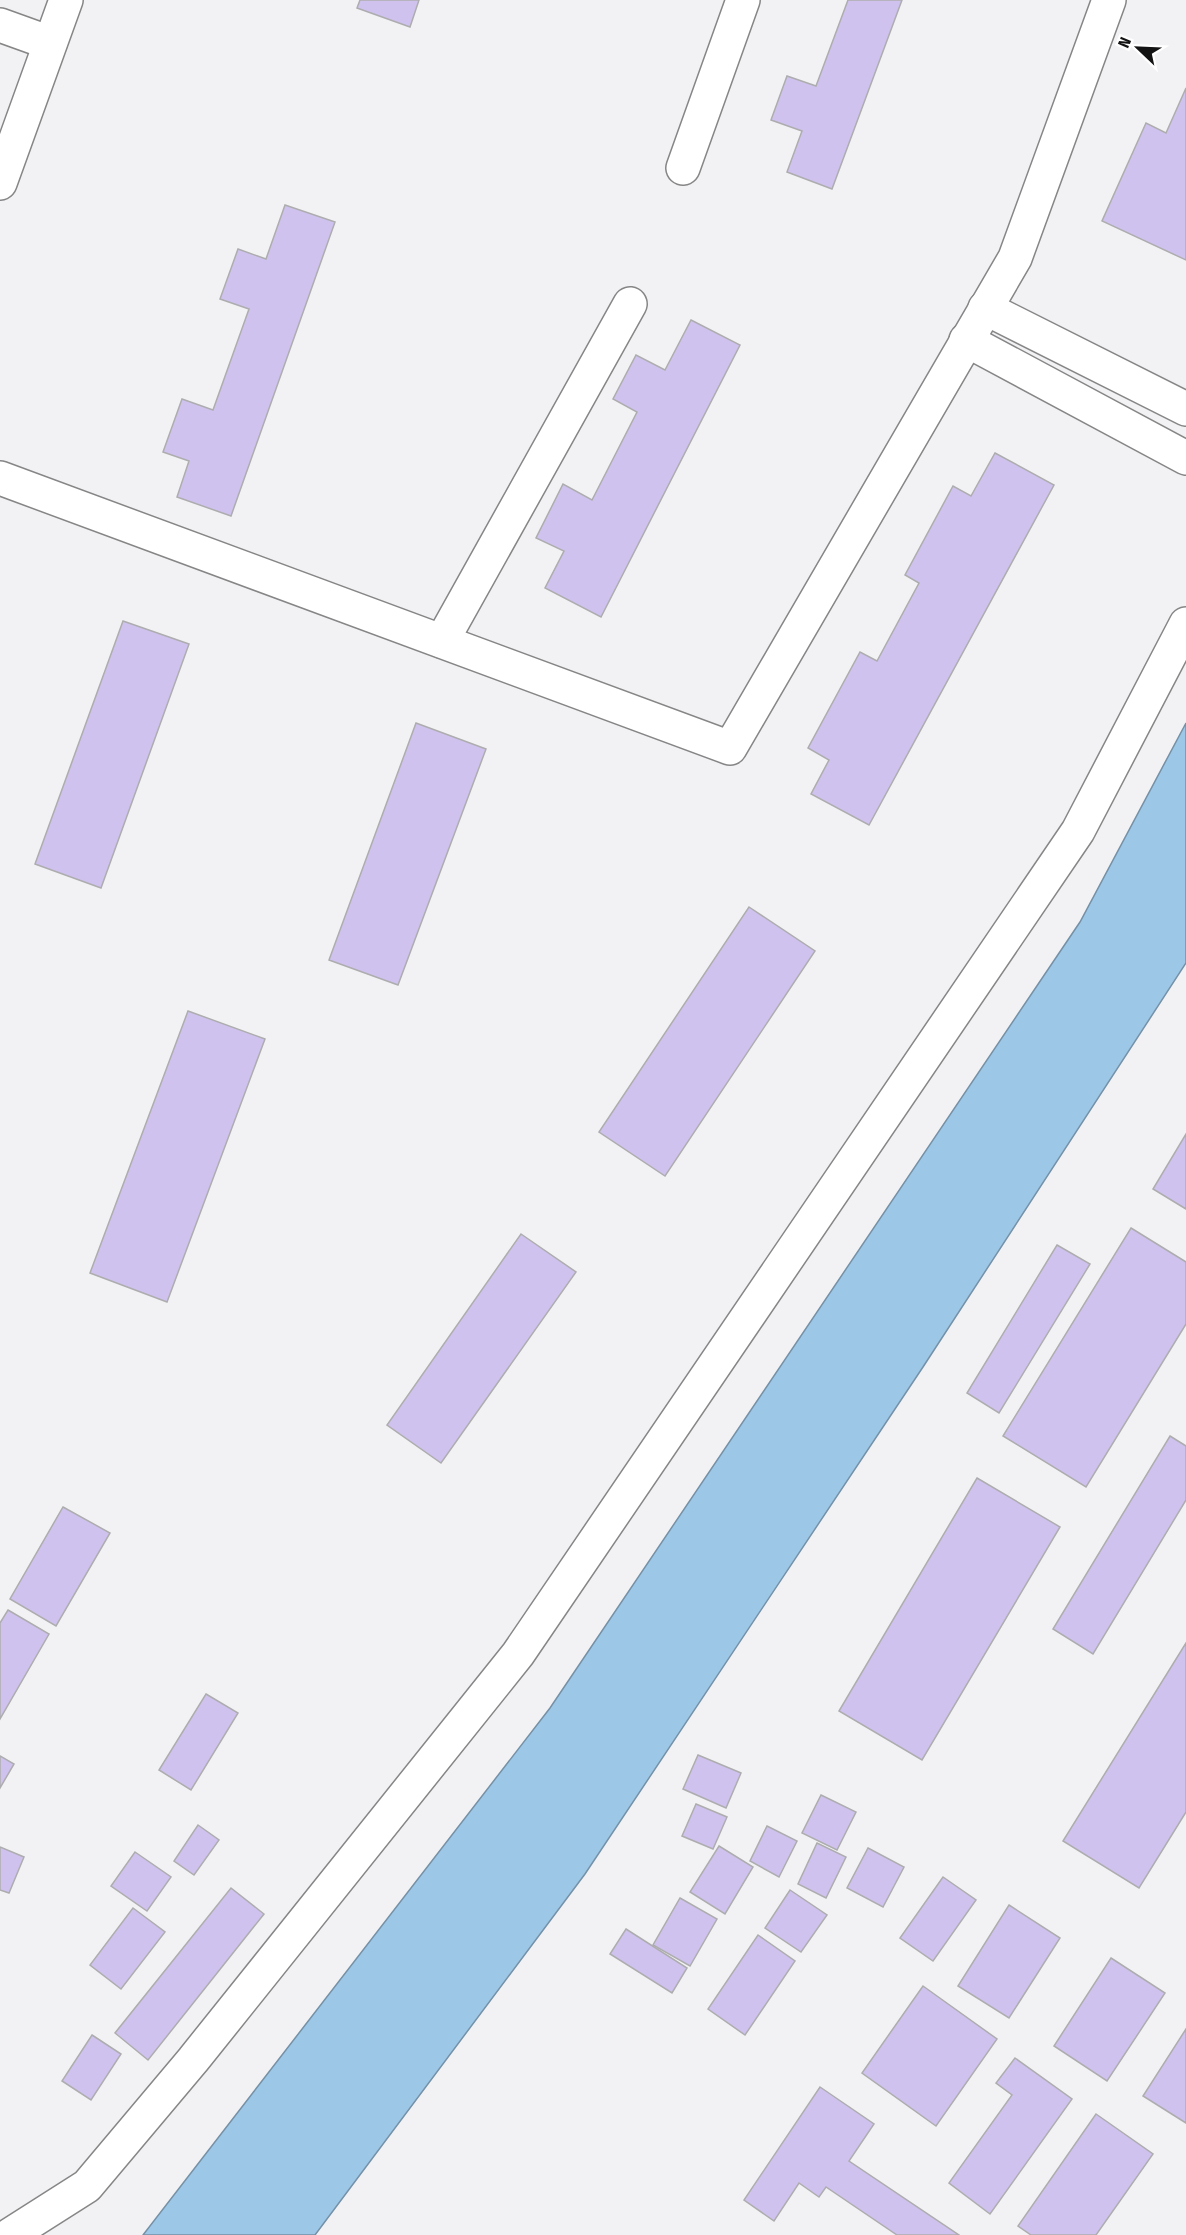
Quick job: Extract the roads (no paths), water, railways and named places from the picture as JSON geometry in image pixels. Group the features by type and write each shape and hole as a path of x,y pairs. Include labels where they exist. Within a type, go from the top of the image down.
{"street":[{"path":"0,183 66,0"},
{"path":"683,168 743,0"},
{"path":"0,478 730,748 1015,258 1109,0"},
{"path":"0,25 50,43"},
{"path":"442,641 630,304"},
{"path":"985,308 1186,409"},
{"path":"966,340 1186,458"},
{"path":"10,2235 87,2186 200,2050 518,1654 1078,831 1186,624"}],"water":[{"path":"1186,723 1186,963 923,1367 585,1874 315,2235 143,2235 550,1708 1080,922"}]}
